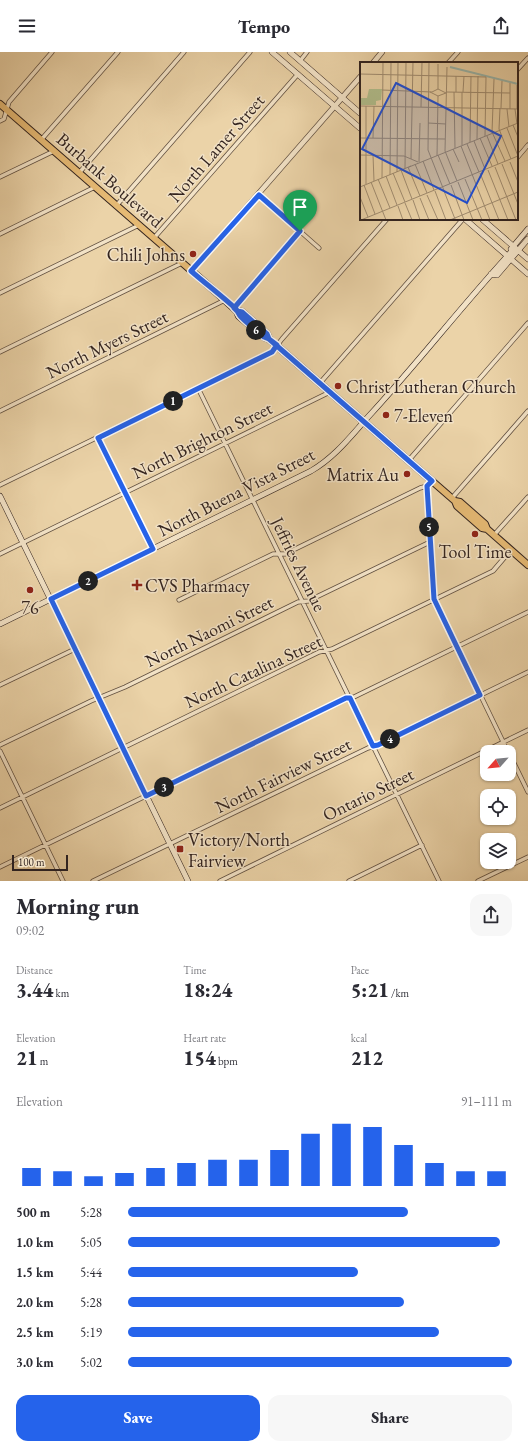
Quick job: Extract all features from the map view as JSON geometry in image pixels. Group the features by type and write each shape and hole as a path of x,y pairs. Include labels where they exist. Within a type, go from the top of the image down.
{"main road":[{"path":"272,52 360,128"},
{"path":"290,52 360,113"},
{"name":"Burbank Boulevard","path":"0,104 236,309 240,316 264,337 277,345 409,460 429,483 453,499 457,506 482,528 487,529 528,565"},
{"path":"465,220 528,274"},
{"path":"483,220 528,259"},
{"name":"North Buena Vista Street","path":"516,248 528,229"},
{"path":"516,248 528,235"},
{"name":"North Buena Vista Street","path":"0,624 312,472 326,462 344,445 490,275 491,271 528,238"},
{"path":"0,496 188,881"}],"street":[{"path":"0,121 4,119 9,102 52,52"},
{"path":"41,140 118,52"},
{"path":"79,173 184,52"},
{"path":"116,206 250,52"},
{"path":"300,61 308,52"},
{"path":"374,62 382,52"},
{"path":"449,62 458,52"},
{"path":"518,69 528,58"},
{"name":"North Lamer Street","path":"154,238 298,74"},
{"path":"191,271 259,195 360,77"},
{"path":"518,157 528,145"},
{"path":"0,178 54,151"},
{"path":"0,234 95,187"},
{"path":"259,195 320,248"},
{"path":"0,485 272,352 386,220"},
{"path":"320,383 463,220"},
{"path":"0,293 139,225"},
{"path":"236,309 300,231"},
{"path":"0,352 182,263"},
{"name":"North Myers Street","path":"0,410 225,300"},
{"path":"409,460 528,323"},
{"name":"Jeffries Avenue","path":"198,388 439,881"},
{"name":"North Brighton Street","path":"0,554 330,392"},
{"path":"453,499 528,411"},
{"path":"98,438 153,549"},
{"path":"179,600 273,554 285,554 429,483 430,542 434,599 505,745"},
{"path":"494,535 528,497"},
{"name":"North Naomi Street","path":"0,745 98,698 119,690 298,602 308,601 430,542"},
{"name":"North Catalina Street","path":"0,808 319,652 332,649 493,571 511,550"},
{"path":"0,868 346,698 354,697 528,612"},
{"path":"0,685 75,649"},
{"name":"North Fairview Street","path":"93,881 528,672"},
{"name":"Ontario Street","path":"220,881 528,730"},
{"path":"0,751 63,881"},
{"path":"516,767 528,792"},
{"path":"349,881 422,845"},
{"path":"478,881 528,856"}],"place":[{"name":"Chili Johns","path":"193,254"},
{"name":"Christ Lutheran Church","path":"338,386"},
{"name":"7-Eleven","path":"386,415"},
{"name":"Matrix Au","path":"407,474"},
{"name":"Tool Time","path":"475,534"},
{"name":"CVS Pharmacy","path":"137,585"},
{"name":"76","path":"30,590"},
{"name":"Victory/North Fairview","path":"180,849"}],"route":[{"path":"300,231 234,308 237,311 242,312 277,345 272,352 98,438 153,549 51,599 146,796 346,698 350,698 373,746 378,745 480,695 434,599 427,486 432,481 399,452 330,392 269,339 264,337 240,316 234,308 191,271 259,195 300,231"}]}
